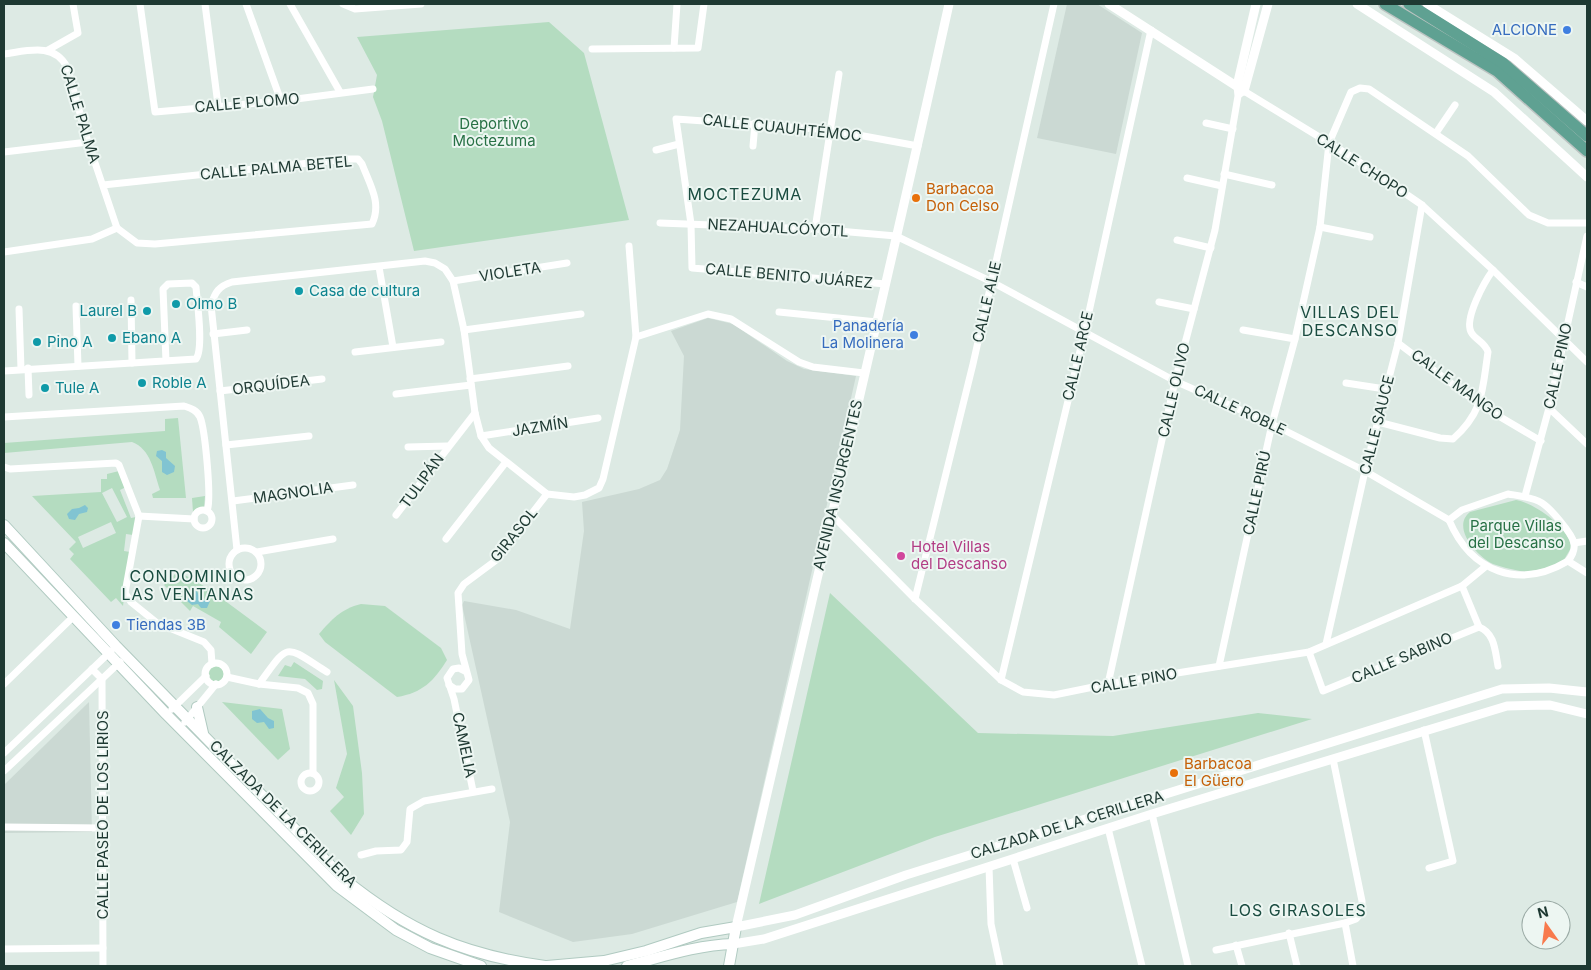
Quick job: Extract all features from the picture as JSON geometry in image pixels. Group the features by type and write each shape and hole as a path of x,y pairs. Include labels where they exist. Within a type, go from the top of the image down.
{"main road":[{"path":"1385,4 1497,71 1587,151"},
{"path":"1409,4 1503,63 1587,136"},
{"name":"CALZADA DE LA CERILLERA","path":"4,525 116,646 176,705 344,879 372,902 433,937 502,960 546,966 604,961 646,951 701,933 736,927"},
{"name":"CALZADA DE LA CERILLERA","path":"4,543 179,728 337,886 396,930 430,948 475,965"},
{"path":"197,707 204,734"},
{"name":"AVENIDA INSURGENTES","path":"729,966 736,927"},
{"path":"430,948 433,937"},
{"name":"CALZADA DE LA CERILLERA","path":"627,966 684,950 716,944 733,944"},
{"path":"475,965 476,952"}],"street":[{"path":"48,50 78,33 73,4"},
{"name":"CALLE PLOMO","path":"140,4 155,112 281,101 340,92 373,90"},
{"path":"205,4 218,105"},
{"path":"246,4 281,101"},
{"path":"290,4 340,92"},
{"path":"343,4 355,9 421,4"},
{"path":"674,48 677,4"},
{"path":"592,49 698,48 704,4"},
{"name":"AVENIDA INSURGENTES","path":"736,927 918,146 949,4"},
{"name":"CALLE ALIE","path":"915,599 992,282 1054,4"},
{"name":"CALLE CHOPO","path":"1109,4 1151,30 1240,91 1329,144 1422,205 1493,270 1587,362"},
{"name":"CALLE OLIVO","path":"1108,684 1175,381 1211,248 1256,4"},
{"name":"CALLE OLIVO","path":"1240,91 1268,4"},
{"path":"1357,4 1370,7 1494,92 1587,178"},
{"path":"1427,4 1514,58 1587,121"},
{"name":"CALLE ARCE","path":"1001,680 1085,330 1151,30"},
{"name":"CALLE PALMA","path":"4,54 48,50 62,57 67,67 88,142 117,228"},
{"path":"815,229 839,74"},
{"name":"CALLE PIRÚ","path":"1219,666 1272,424 1295,339 1320,227 1329,144 1352,92 1360,88 1369,89 1436,133"},
{"path":"1455,105 1436,133 1468,156 1529,215 1548,223 1587,223"},
{"name":"CALLE CUAUHTÉMOC","path":"679,144 676,119 755,123 831,130 918,146"},
{"path":"753,146 755,123"},
{"path":"1206,123 1232,129"},
{"path":"4,152 88,142"},
{"path":"656,150 679,144 692,224"},
{"name":"CALLE PALMA BETEL","path":"103,185 347,158 358,159 362,164 377,206 377,214 372,224 155,244 137,243 117,228"},
{"path":"1224,174 1272,185"},
{"path":"1187,178 1222,186"},
{"name":"CALLE SAUCE","path":"1326,644 1365,471 1398,343 1422,205"},
{"name":"NEZAHUALCÓYOTL","path":"660,223 815,229 896,236"},
{"name":"CALLE BENITO JUÁREZ","path":"692,224 692,268 886,284"},
{"path":"1320,227 1370,237"},
{"path":"4,252 92,239 117,228"},
{"name":"CALLE ROBLE","path":"896,236 992,282 1085,330 1175,381 1272,424 1365,471 1449,520"},
{"name":"CALLE PINO","path":"1526,496 1549,408 1587,236"},
{"path":"1177,240 1211,248"},
{"path":"237,550 211,305 216,292 223,285 232,282 425,261 435,263 445,269 453,281 464,330 474,413 481,436 489,448 546,494 574,497 585,495 599,488 636,338 629,246"},
{"name":"VIOLETA","path":"453,281 567,263"},
{"path":"379,267 393,347"},
{"path":"1378,422 1440,438 1453,439 1464,428 1480,405 1488,352 1486,344 1471,334 1469,327 1480,289 1493,270"},
{"path":"1576,282 1587,286"},
{"path":"4,370 192,360 198,355 196,287 192,283 168,284 164,289 166,361"},
{"path":"131,300 132,363"},
{"path":"1160,302 1194,309"},
{"path":"76,306 78,366"},
{"path":"19,308 24,369 29,395"},
{"path":"779,312 877,322"},
{"path":"464,330 581,314"},
{"path":"636,338 708,314 719,315 731,319 799,362 813,367 864,373"},
{"path":"213,334 247,330"},
{"path":"1243,330 1295,339"},
{"path":"355,352 441,342"},
{"name":"CALLE MANGO","path":"1398,343 1480,405 1541,441"},
{"path":"396,394 568,366"},
{"name":"ORQUÍDEA","path":"220,391 322,379"},
{"path":"1346,383 1385,389"},
{"path":"4,417 184,406 192,409 199,414 203,427 210,499 207,511 212,518 206,528 198,527 194,519"},
{"path":"1549,408 1587,444"},
{"name":"TULIPÁN","path":"396,515 474,413"},
{"name":"JAZMÍN","path":"481,436 598,418"},
{"path":"226,445 309,436"},
{"name":"TULIPÁN","path":"408,447 447,446"},
{"path":"446,539 506,462"},
{"path":"4,467 10,469 116,463 122,468 139,516 125,593 131,602 157,623 204,642 211,650 212,664"},
{"name":"MAGNOLIA","path":"233,501 353,485"},
{"name":"GIRASOL","path":"462,654 457,605 458,593 464,584 495,561 546,494"},
{"path":"1508,494 1526,496 1542,503 1571,536 1574,543 1568,561 1543,572 1529,574 1504,574 1485,567 1466,549 1449,520 1462,510 1482,502 1508,494"},
{"path":"194,519 198,511 207,511"},
{"name":"CALLE PINO","path":"832,515 915,599 1001,680 1022,692 1054,696 1108,684 1309,652 1462,586 1485,567"},
{"path":"139,516 194,519"},
{"path":"257,552 262,561 260,571 252,578 242,580 232,574 229,564 233,553 237,550 247,548 257,552 333,539"},
{"path":"1574,543 1587,541"},
{"path":"1568,561 1587,573"},
{"path":"1462,586 1479,627 1487,630 1492,637 1498,666"},
{"path":"4,684 73,617"},
{"name":"CALLE SABINO","path":"1309,652 1323,691 1479,627"},
{"path":"4,752 116,646"},
{"path":"259,684 281,654 287,650 294,651 327,672"},
{"path":"459,690 449,685 448,675 456,668 462,654"},
{"path":"454,699 459,690 468,684 462,654"},
{"path":"4,771 126,656"},
{"path":"166,714 206,676 207,669 212,664 222,664 226,670 227,677 223,682 216,684 179,728"},
{"path":"456,668 465,671"},
{"path":"92,669 102,678"},
{"path":"206,676 212,683 216,684"},
{"path":"227,677 259,684 298,688 308,694 313,704 313,773"},
{"name":"CALLE PASEO DE LOS LIRIOS","path":"102,678 103,966"},
{"name":"CAMELIA","path":"449,685 454,699 473,792"},
{"name":"CALZADA DE LA CERILLERA","path":"736,927 795,915 906,875 1502,689 1549,688 1587,692"},
{"name":"CALZADA DE LA CERILLERA","path":"733,944 764,939 1152,814 1507,706 1550,704 1587,714"},
{"path":"1424,730 1453,861 1429,868"},
{"path":"1216,950 1289,933 1345,923 1356,919 1362,912 1362,901 1333,759"},
{"name":"CAMELIA","path":"361,855 376,851 401,850 407,842 410,809 424,801 492,789"},
{"path":"1152,814 1188,966"},
{"path":"4,827 103,828"},
{"path":"1108,828 1142,966"},
{"path":"1013,859 1027,908"},
{"path":"989,867 990,924 1000,966"},
{"path":"1345,923 1354,966"},
{"path":"1289,933 1297,966"},
{"path":"1236,945 1242,966"},
{"path":"4,949 103,948"}],"shaded area":[{"path":"1067,4 1097,4 1142,33 1116,154 1037,138"},
{"path":"708,318 733,324 787,361 804,369 856,376 737,902 632,934 573,942 499,912 510,822 462,605 464,601 516,610 570,629 584,531 582,502 639,489 660,480 667,469 680,430 684,356 671,331"},
{"path":"89,702 92,832 4,833 4,785"}],"green space":[{"name":"Deportivo Moctezuma","path":"549,22 584,53 629,220 414,251 382,121 373,97 377,75 357,37"},
{"path":"178,418 186,498 153,498 152,494 160,490 154,469 144,450 132,442 4,453 4,443 165,431 165,419"},
{"path":"119,471 126,487 120,490 131,518 136,517 133,535 126,534 124,551 130,552 123,606 116,598 111,602 70,559 74,554 69,549 76,542 32,496 101,492 101,479 107,479 107,474","holes":["112,488 127,517 117,522 102,493","111,522 116,533 83,548 78,537"]},
{"path":"205,496 204,508 193,512 192,498"},
{"name":"Parque Villas del Descanso","path":"1516,500 1542,511 1559,525 1565,533 1571,548 1562,563 1536,570 1520,571 1493,564 1473,548 1464,533 1463,525 1465,518 1470,512"},
{"path":"178,571 209,589 267,632 251,654 219,627 221,622 193,606 190,611 164,585"},
{"path":"830,593 978,733 1113,736 1258,713 1312,719 935,837 759,904"},
{"path":"361,604 385,606 441,648 447,660 432,680 414,692 397,697 325,642 319,634 328,624 337,615"},
{"path":"294,662 323,681 322,689 317,690 305,679 278,676 285,665 291,667"},
{"path":"217,666 225,674 217,682 209,674"},
{"path":"334,680 353,706 362,773 364,814 351,835 330,811 344,797 336,788 347,754"},
{"path":"222,702 282,709 290,749 278,760"}],"water":[{"path":"162,450 166,452 166,458 175,466 174,472 167,475 162,472 162,461 156,456 157,451"},
{"path":"85,505 88,508 87,512 79,514 75,520 69,519 67,514 72,509"},
{"path":"192,589 197,591 200,599 210,601 207,608 201,608 198,604 192,605 187,601 186,595"},
{"path":"260,709 268,718 274,721 274,728 269,729 264,722 257,723 252,719 252,711"}],"place":[{"name":"ALCIONE","path":"1567,30"},
{"name":"Barbacoa Don Celso","path":"916,198"},
{"name":"Casa de cultura","path":"299,291"},
{"name":"Olmo B","path":"176,304"},
{"name":"Laurel B","path":"147,311"},
{"name":"Panadería La Molinera","path":"914,335"},
{"name":"Ebano A","path":"112,338"},
{"name":"Pino A","path":"37,342"},
{"name":"Roble A","path":"142,383"},
{"name":"Tule A","path":"45,388"},
{"name":"Hotel Villas del Descanso","path":"901,556"},
{"name":"Tiendas 3B","path":"116,625"},
{"name":"Barbacoa El Güero","path":"1174,773"}],"district":[{"name":"MOCTEZUMA","path":"745,194"},
{"name":"VILLAS DEL DESCANSO","path":"1350,321"},
{"name":"CONDOMINIO LAS VENTANAS","path":"188,585"},
{"name":"LOS GIRASOLES","path":"1298,910"}]}
